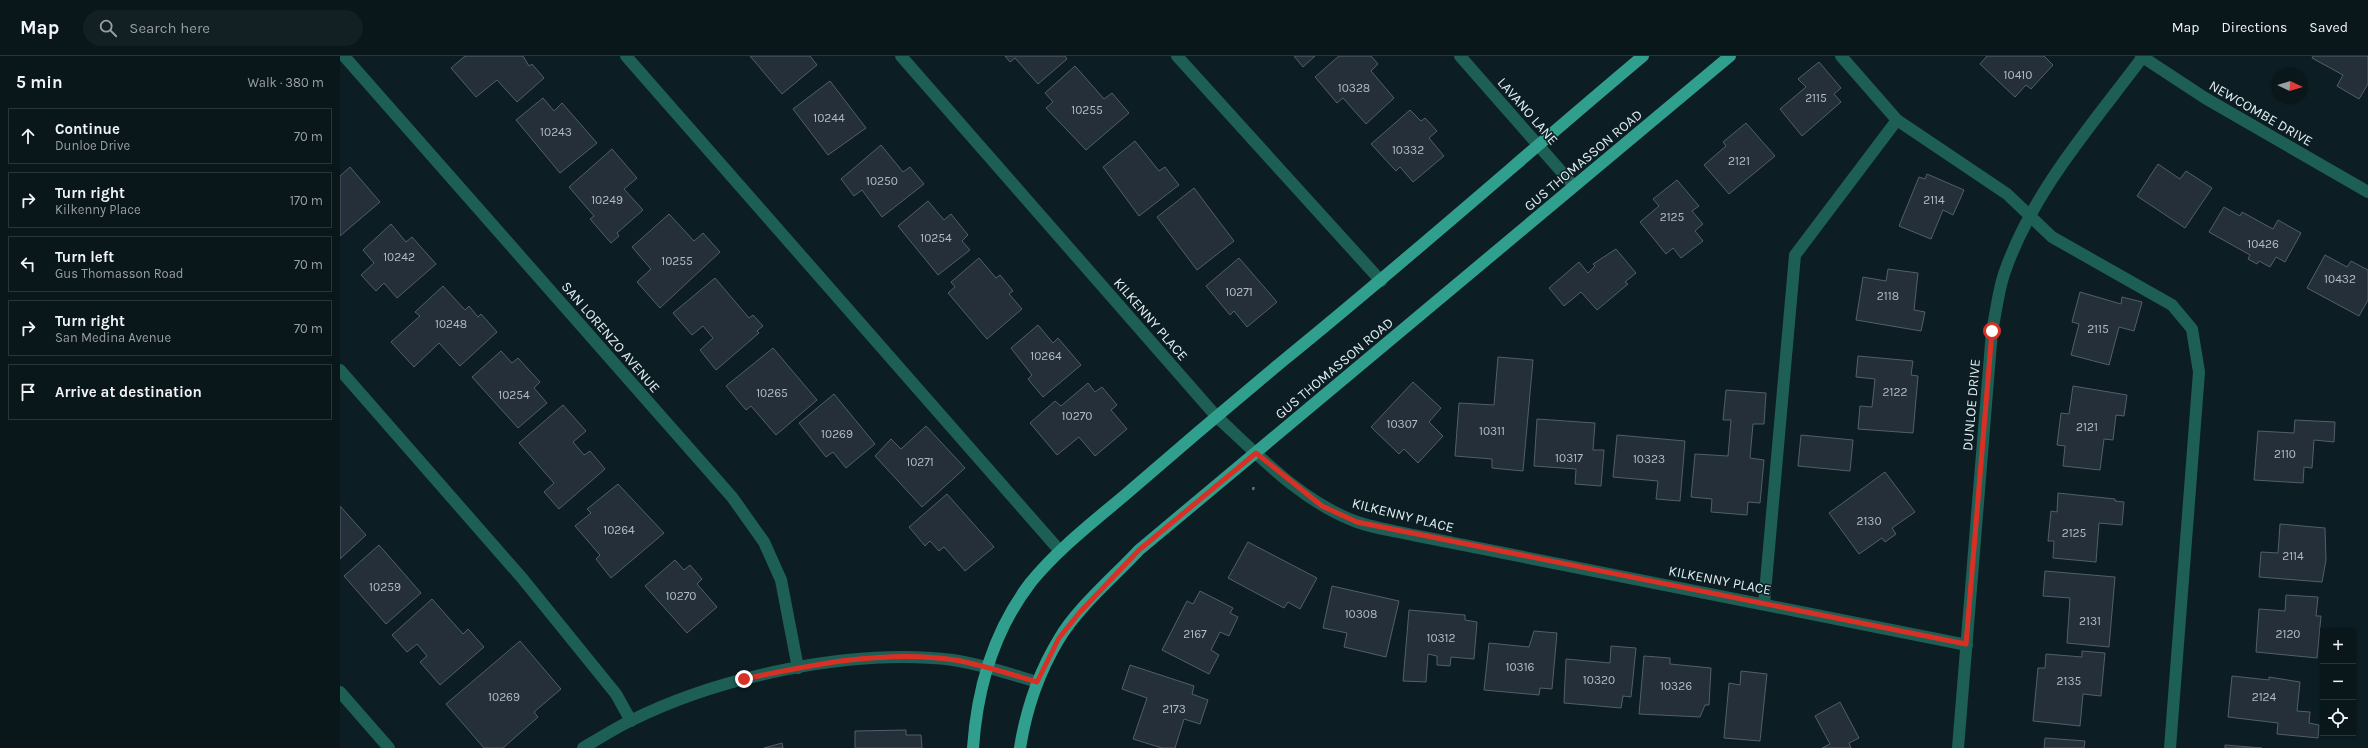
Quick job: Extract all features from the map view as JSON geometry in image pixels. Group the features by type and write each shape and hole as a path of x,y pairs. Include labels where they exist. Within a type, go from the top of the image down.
{"main road":[{"path":"972,748 975,722 986,667 1003,629 1031,583 1060,551 1216,416 1381,281 1643,56"},
{"name":"GUS THOMASSON ROAD","path":"1020,748 1024,724 1037,682 1059,638 1080,612 1139,550 1730,56"}],"street":[{"name":"SAN LORENZO AVENUE","path":"344,56 732,497 764,542 781,580 798,668"},
{"path":"626,56 1060,551"},
{"name":"KILKENNY PLACE","path":"901,56 1216,416 1256,453 1322,506 1357,522 1966,644"},
{"path":"1177,56 1381,281"},
{"name":"LAVANO LANE","path":"1460,56 1574,186"},
{"path":"1841,56 1897,120 2007,194 2052,237 2172,305 2192,330 2200,372 2170,748"},
{"name":"NEWCOMBE DRIVE","path":"2141,57 2204,98 2368,192"},
{"name":"DUNLOE DRIVE","path":"1958,748 1992,331 2004,275 2029,215 2059,167 2141,57"},
{"path":"1764,604 1795,255 1897,120"},
{"path":"340,370 522,578 616,694 630,721"},
{"path":"583,748 630,721 680,700 744,679 798,668 863,658 926,658 986,667 1037,682"},
{"path":"340,692 389,748"}],"path":[{"path":"1253,490 1254,485"}],"building":[{"path":"465,56 523,56 529,66 532,64 544,78 517,102 497,80 476,97 451,68"},
{"path":"750,56 810,56 817,65 782,94"},
{"path":"1005,56 1065,56 1067,59 1038,84 1015,58 1010,62"},
{"path":"1294,56 1315,56 1303,67"},
{"path":"1339,56 1371,56 1378,64 1371,71 1394,98 1366,124 1343,98 1337,103 1315,77"},
{"path":"1987,56 2044,56 2053,65 2031,89 2026,85 2015,97 1980,64"},
{"path":"2313,56 2368,56 2368,84 2359,99 2337,86 2343,75 2312,58"},
{"path":"1819,62 1841,88 1834,94 1841,102 1802,136 1780,109 1806,87 1798,79"},
{"path":"1075,66 1104,99 1112,93 1129,113 1086,150 1046,108 1053,102 1045,93"},
{"path":"830,81 866,128 828,155 793,109"},
{"path":"543,98 554,111 562,103 597,143 560,173 516,120"},
{"path":"1410,110 1421,121 1425,118 1437,131 1429,138 1444,156 1413,182 1400,167 1396,171 1371,144"},
{"path":"1746,123 1775,156 1729,194 1704,165 1726,146 1723,142"},
{"path":"1135,141 1159,171 1165,167 1179,185 1139,216 1103,167"},
{"path":"881,145 903,172 910,167 924,184 882,217 862,190 854,196 841,179"},
{"path":"612,149 637,178 624,189 643,210 617,233 619,236 611,243 590,219 594,216 569,187"},
{"path":"2158,164 2180,179 2186,171 2212,188 2185,228 2137,196"},
{"path":"350,167 380,202 340,236 340,176"},
{"path":"1927,174 1964,190 1953,215 1943,210 1931,239 1899,226 1919,177 1925,179"},
{"path":"1677,180 1699,206 1692,211 1703,224 1695,231 1703,241 1681,258 1673,248 1666,254 1640,222 1659,206 1653,199"},
{"path":"1194,188 1234,241 1197,270 1157,217"},
{"path":"928,201 944,220 951,214 968,235 962,241 970,250 938,275 898,226"},
{"path":"2224,207 2240,216 2242,212 2273,229 2278,220 2301,233 2285,262 2276,257 2270,267 2259,261 2257,264 2248,259 2250,255 2209,232"},
{"path":"669,214 694,241 703,233 720,252 660,308 637,282 651,269 632,247"},
{"path":"391,224 406,242 412,237 436,264 397,298 384,283 376,291 361,275 374,263 363,250"},
{"path":"1616,249 1636,273 1625,282 1628,284 1597,310 1581,292 1564,306 1549,288 1579,262 1588,273 1595,266 1593,264"},
{"path":"2325,255 2347,267 2351,261 2368,270 2368,300 2359,316 2307,288"},
{"path":"979,258 996,278 1000,275 1013,291 1009,294 1022,309 987,339 948,293 955,287 951,282"},
{"path":"1239,258 1277,302 1247,327 1234,311 1230,315 1206,286"},
{"path":"1888,269 1918,273 1914,310 1925,312 1921,331 1856,320 1863,277 1886,281"},
{"path":"715,278 749,318 753,315 763,326 757,331 759,333 716,370 700,350 713,338 703,326 692,335 673,313"},
{"path":"443,286 465,310 469,306 478,317 481,314 497,332 460,366 439,343 414,367 391,342 420,316 415,312"},
{"path":"2080,292 2121,304 2122,297 2142,302 2134,331 2119,327 2109,365 2071,355 2079,324 2072,322"},
{"path":"1038,325 1053,343 1058,338 1081,365 1043,397 1028,379 1032,375 1011,348"},
{"path":"773,348 817,400 776,435 751,406 746,410 726,386"},
{"path":"501,351 512,363 518,358 540,382 534,388 547,403 518,428 472,377"},
{"path":"1858,356 1913,361 1911,375 1918,376 1913,433 1858,429 1860,406 1872,407 1875,379 1856,377"},
{"path":"1498,357 1533,360 1523,471 1492,468 1492,459 1455,456 1459,403 1494,405"},
{"path":"1413,382 1441,408 1429,422 1443,436 1418,463 1404,449 1399,454 1371,427"},
{"path":"1088,383 1095,392 1102,387 1117,405 1111,410 1127,429 1095,456 1079,437 1057,455 1030,423 1055,401 1061,406"},
{"path":"2073,386 2127,395 2124,416 2116,415 2113,440 2104,439 2100,470 2063,466 2065,446 2057,445 2061,413 2069,414"},
{"path":"1726,390 1766,393 1764,424 1753,424 1750,458 1764,460 1760,503 1748,502 1747,515 1711,512 1712,499 1691,497 1695,454 1728,456 1731,420 1723,420"},
{"path":"834,394 875,444 846,468 833,452 826,457 799,423"},
{"path":"563,405 586,431 573,442 584,455 590,451 605,469 559,509 544,492 554,483 519,443"},
{"path":"1537,419 1595,423 1593,450 1604,450 1601,486 1575,484 1576,469 1534,466"},
{"path":"2295,420 2335,422 2334,442 2314,440 2312,468 2304,467 2303,483 2254,480 2258,431 2294,433"},
{"path":"926,426 965,468 922,507 875,456 891,439 901,449"},
{"path":"1617,435 1685,441 1680,501 1656,499 1658,481 1613,477"},
{"path":"1801,435 1853,440 1850,471 1798,466"},
{"path":"1885,472 1915,512 1892,528 1896,534 1885,542 1882,538 1859,554 1829,513"},
{"path":"618,484 664,533 611,578 596,559 600,555 575,526 591,513 587,509"},
{"path":"2058,493 2115,499 2115,501 2124,502 2122,525 2099,523 2096,562 2053,558 2054,541 2048,541 2051,511 2057,512"},
{"path":"947,494 994,547 965,571 944,547 939,551 930,541 925,546 909,527"},
{"path":"340,506 366,535 340,559"},
{"path":"2280,524 2325,528 2326,560 2322,582 2259,577 2261,552 2278,553"},
{"path":"1248,542 1317,578 1300,609 1288,602 1284,608 1228,578"},
{"path":"379,545 421,593 386,624 344,576"},
{"path":"675,560 684,570 690,565 702,579 697,584 717,607 687,633 645,586"},
{"path":"2045,571 2115,577 2109,647 2067,643 2070,598 2043,596"},
{"path":"1332,586 1399,601 1386,657 1344,647 1347,633 1323,628"},
{"path":"1200,591 1233,608 1230,613 1238,617 1229,636 1220,632 1211,650 1219,655 1209,674 1162,650 1187,601 1193,604"},
{"path":"2286,595 2318,597 2316,616 2321,616 2317,658 2256,652 2259,609 2285,611"},
{"path":"432,599 463,634 468,629 484,647 440,685 420,662 427,656 417,644 407,652 392,635"},
{"path":"1409,610 1465,615 1465,620 1477,622 1474,659 1451,657 1450,666 1437,665 1437,656 1428,654 1426,682 1403,681"},
{"path":"1534,631 1557,633 1552,689 1540,688 1539,695 1484,690 1489,643 1529,647"},
{"path":"520,641 561,689 534,712 538,717 503,748 484,748 446,704"},
{"path":"1611,646 1636,648 1631,697 1623,696 1621,708 1564,703 1566,659 1610,663"},
{"path":"2082,651 2105,653 2101,696 2083,694 2080,726 2033,721 2038,668 2045,668 2046,654 2082,657"},
{"path":"1644,656 1670,658 1670,664 1711,668 1709,705 1705,705 1700,717 1639,714"},
{"path":"1130,665 1194,686 1192,694 1208,700 1200,724 1184,719 1175,748 1162,748 1133,739 1147,698 1122,689"},
{"path":"1741,671 1767,674 1760,741 1724,738 1729,683 1740,685"},
{"path":"2232,676 2269,680 2269,677 2300,682 2297,711 2310,712 2309,723 2319,725 2318,738 2277,734 2278,723 2228,717"},
{"path":"1840,702 1859,738 1849,743 1851,748 1822,748 1830,744 1815,716"},
{"path":"906,730 906,735 921,735 922,748 855,748 855,731"},
{"path":"2045,738 2085,741 2084,748 2044,748"},
{"path":"782,743 783,748 764,748"},
{"path":"2225,745 2262,748 2225,748"}],"route":[{"path":"744,679 798,668 863,658 926,658 955,660 986,667 1037,682 1059,638 1080,612 1139,550 1256,453 1273,469 1322,506 1357,522 1413,535 1966,644 1992,331"}]}
